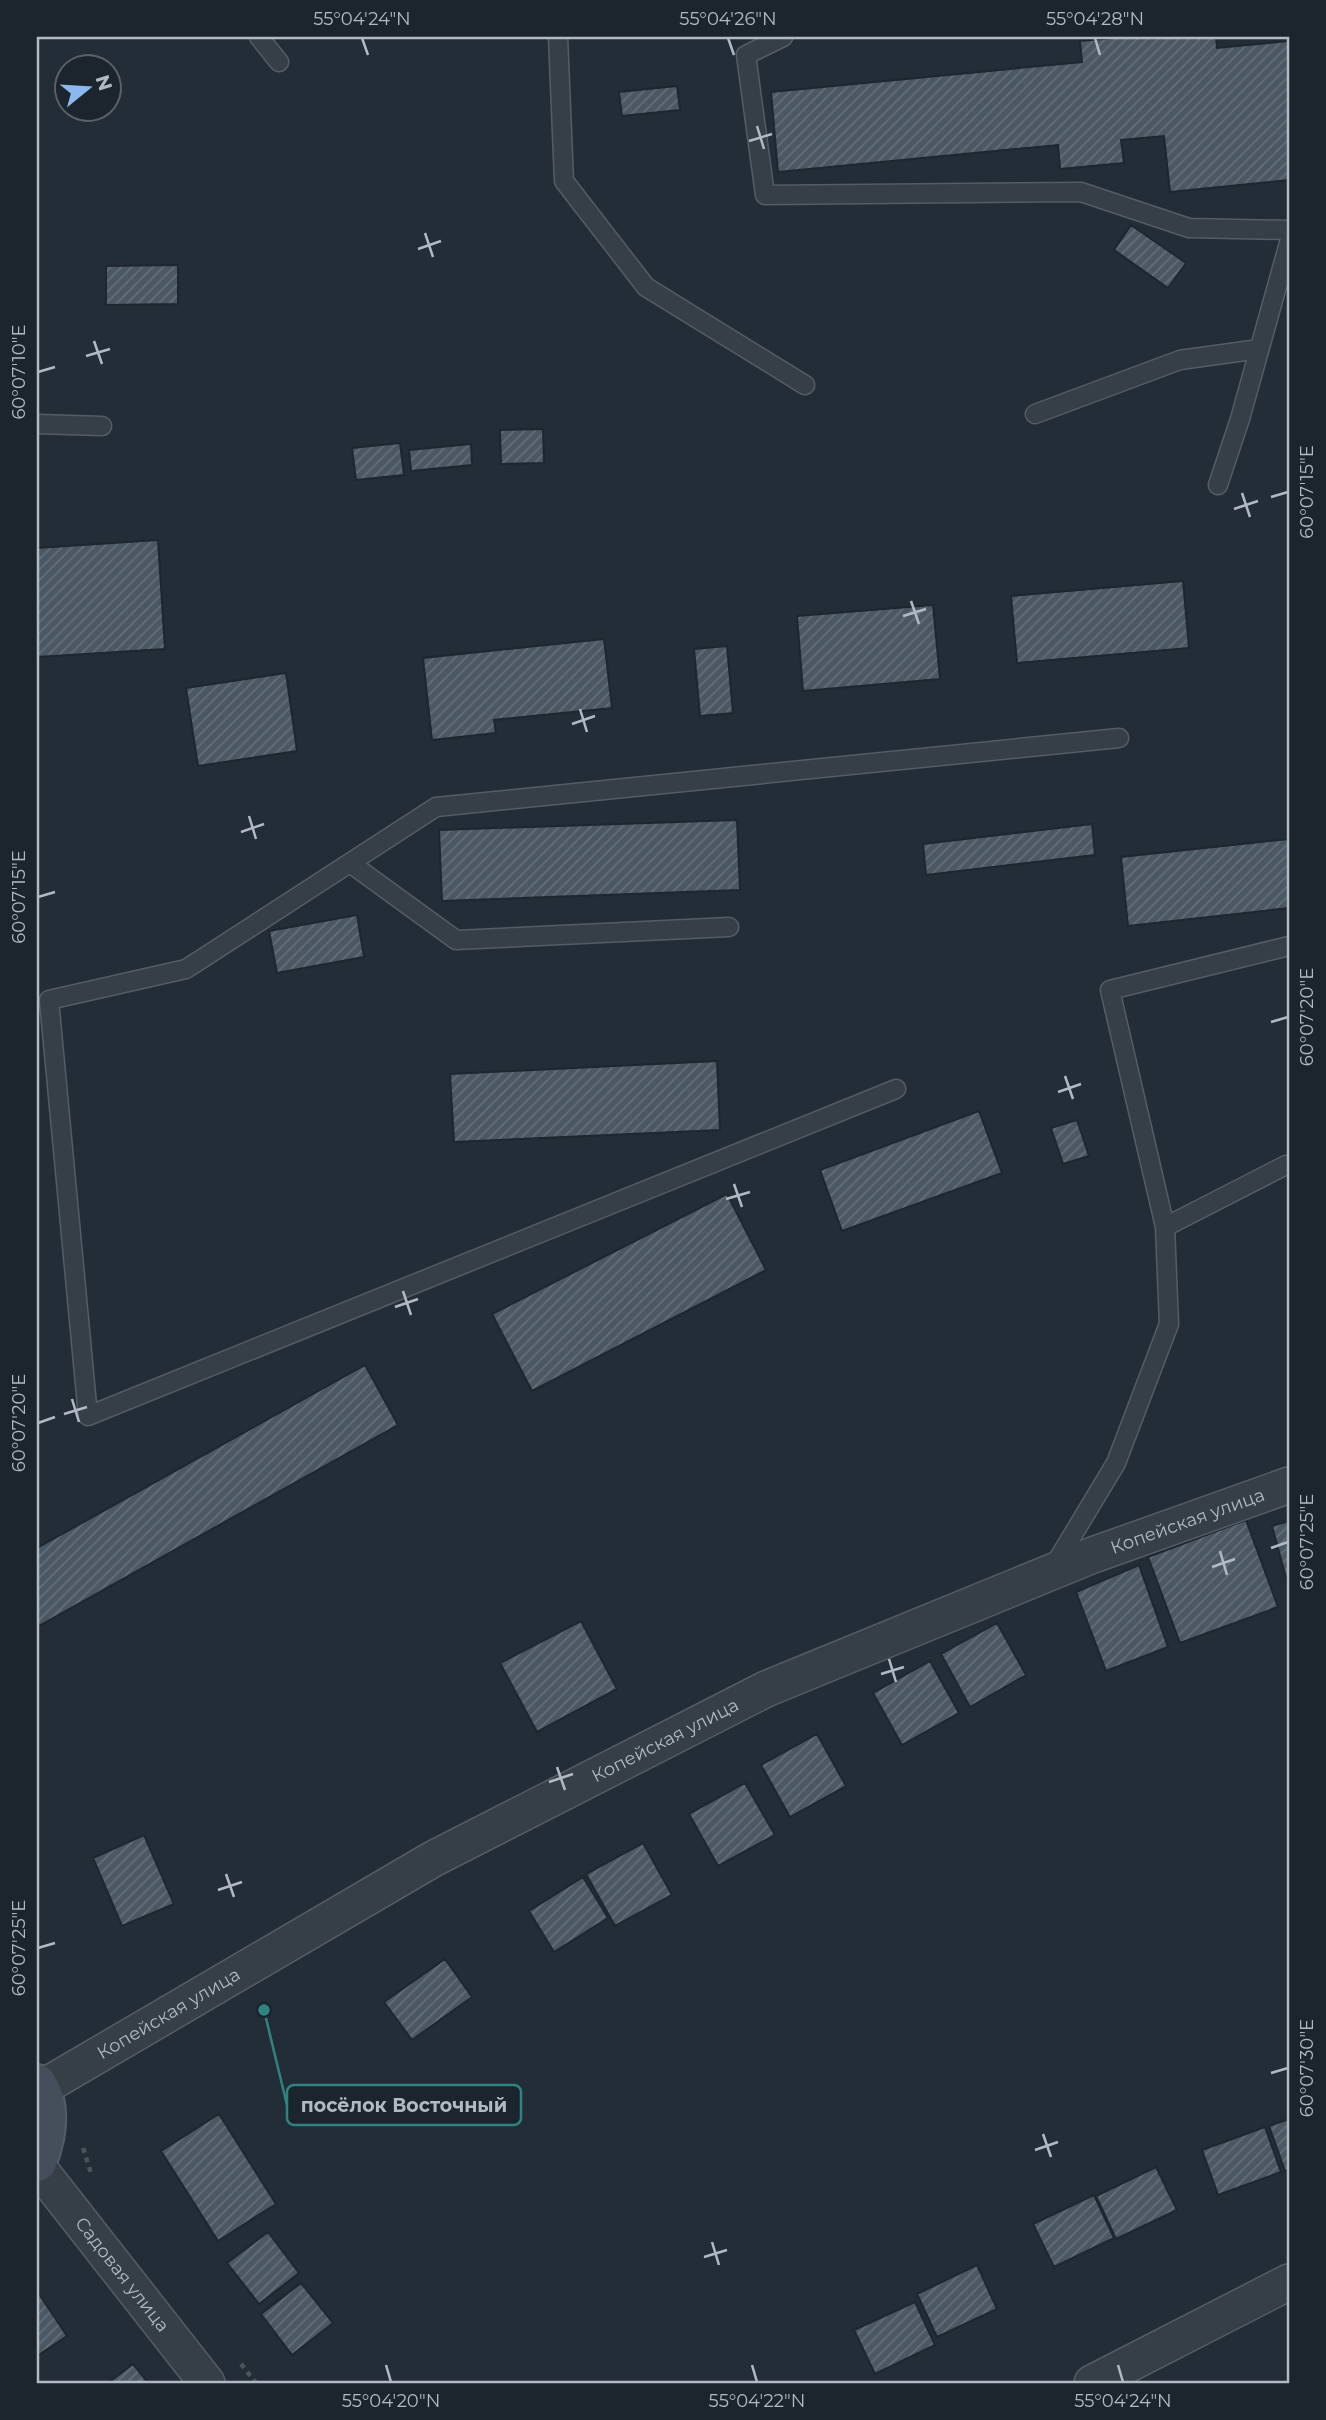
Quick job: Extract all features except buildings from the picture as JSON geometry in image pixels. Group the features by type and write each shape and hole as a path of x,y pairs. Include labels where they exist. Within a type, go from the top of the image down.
{"street":[{"name":"Копейская улица","path":"38,2086 446,1853 766,1689 1051,1572 1289,1485"},
{"path":"37,2164 45,2140 46,2114 38,2086"},
{"name":"Садовая улица","path":"37,2164 207,2383"},
{"path":"1091,2383 1289,2282"}],"lane":[{"path":"259,37 279,62"},
{"path":"558,37 565,181 646,287 805,385"},
{"path":"783,37 746,55 765,195 1082,192 1189,228 1289,230"},
{"path":"1218,485 1240,419 1289,243"},
{"path":"1035,414 1180,360 1259,349"},
{"path":"37,424 102,426"},
{"path":"896,1089 88,1416 45,1027 49,1000 186,969 436,807 1119,738"},
{"path":"350,863 456,940 729,927"},
{"path":"1051,1572 1116,1463 1169,1324 1166,1227 1110,990 1289,946"},
{"path":"1166,1227 1286,1165"}],"path":[{"path":"79,2138 91,2174"},
{"path":"238,2361 256,2383"}],"place":[{"name":"посёлок Восточный","path":"264,2010"}]}
